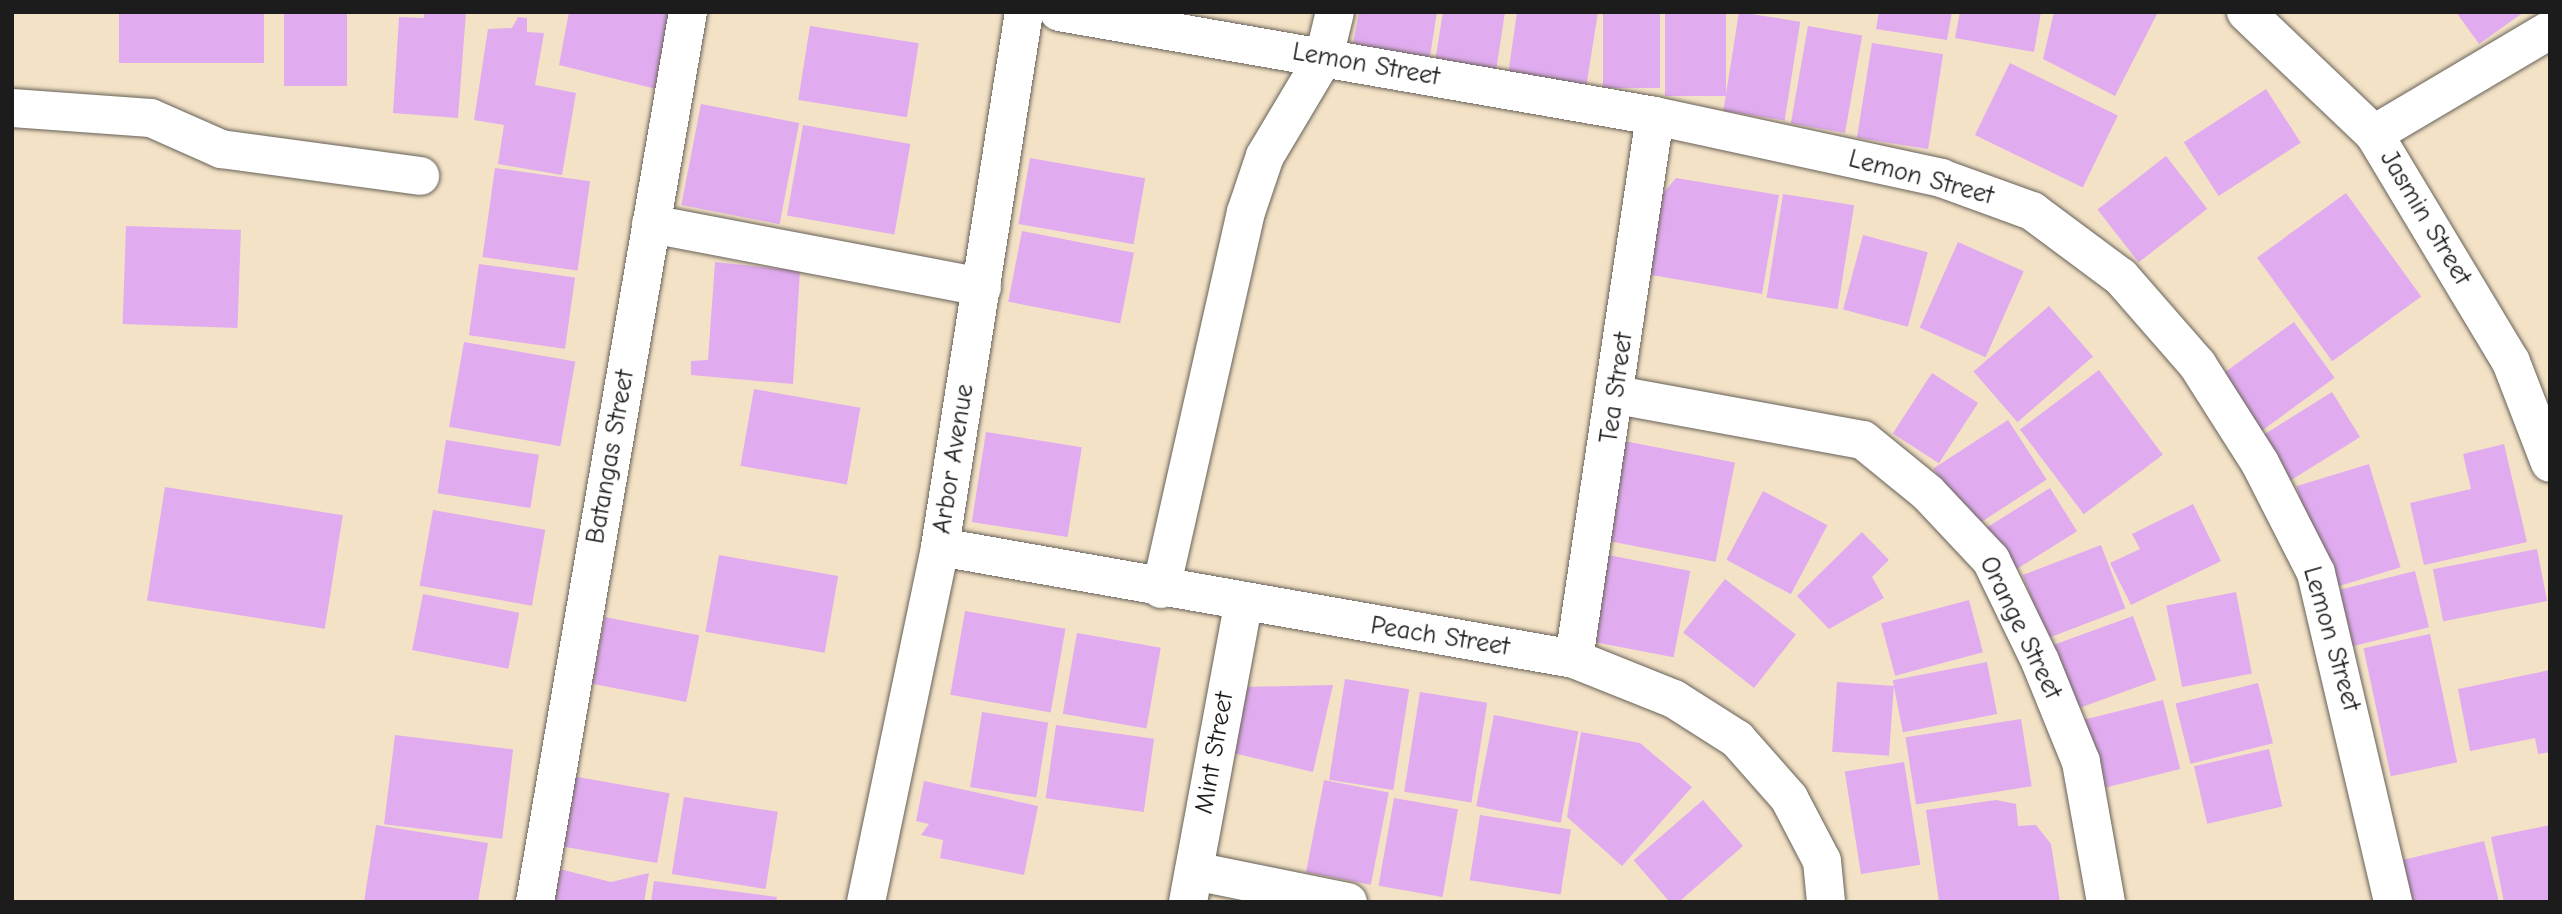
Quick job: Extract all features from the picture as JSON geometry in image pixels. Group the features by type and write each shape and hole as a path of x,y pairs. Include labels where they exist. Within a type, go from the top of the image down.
{"street":[{"name":"Batangas Street","path":"535,902 688,12"},
{"name":"Arbor Avenue","path":"866,902 940,547 1024,12"},
{"name":"Lemon Street","path":"1059,12 1655,116 1941,178 2032,211 2121,277 2197,364 2260,463 2316,573 2393,902"},
{"path":"1161,589 1246,212 1265,156 1324,57 1335,12"},
{"name":"Jasmin Street","path":"2246,12 2374,134 2511,362 2550,463"},
{"path":"2374,134 2550,30"},
{"path":"12,108 151,118 221,149 420,176"},
{"name":"Tea Street","path":"1574,659 1617,396 1655,116"},
{"path":"651,224 982,287"},
{"name":"Orange Street","path":"1617,396 1863,440 1928,492 1991,560 2040,661 2081,762 2106,902"},
{"name":"Peach Street","path":"940,547 1243,604 1574,659 1674,699 1737,739 1789,798 1822,861 1826,902"},
{"name":"Mint Street","path":"1191,886 1243,604"},
{"path":"1191,886 1348,902"}],"building":[{"path":"119,12 264,12 264,63 119,63"},
{"path":"284,12 347,12 347,86 284,86"},
{"path":"424,12 466,12 458,118 393,113 399,17 424,18"},
{"path":"569,12 675,12 660,90 559,65"},
{"path":"1359,12 1437,12 1429,62 1352,49"},
{"path":"1443,12 1505,12 1496,71 1435,62"},
{"path":"1517,12 1598,12 1586,88 1508,75"},
{"path":"1603,12 1660,12 1660,88 1603,88"},
{"path":"1665,12 1726,12 1726,96 1665,96"},
{"path":"1739,12 1800,22 1785,120 1723,111"},
{"path":"1879,12 1952,12 1947,40 1876,29"},
{"path":"1960,12 2041,12 2034,52 1955,38"},
{"path":"2054,12 2158,12 2115,96 2043,59"},
{"path":"2456,12 2524,12 2479,44"},
{"path":"518,17 527,18 527,32 544,33 535,85 576,93 562,175 498,164 504,125 474,120 488,29 512,28"},
{"path":"810,26 919,43 907,117 798,100"},
{"path":"1808,26 1862,36 1845,133 1791,123"},
{"path":"1872,43 1943,54 1928,149 1857,138"},
{"path":"2010,63 2118,116 2083,188 1975,135"},
{"path":"2266,89 2301,143 2219,196 2184,142"},
{"path":"701,104 799,123 780,224 681,205"},
{"path":"803,125 910,144 894,235 787,216"},
{"path":"2166,156 2207,209 2139,262 2097,210"},
{"path":"1030,158 1145,178 1134,244 1018,224"},
{"path":"495,168 590,181 578,270 482,257"},
{"path":"1676,178 1779,195 1762,294 1634,272 1644,216"},
{"path":"2346,193 2421,297 2332,361 2257,258"},
{"path":"1783,194 1854,205 1838,309 1767,298"},
{"path":"126,226 241,230 238,328 123,324"},
{"path":"1022,231 1134,253 1120,323 1008,302"},
{"path":"1863,235 1928,252 1908,327 1843,309"},
{"path":"1958,242 2024,271 1986,357 1920,328"},
{"path":"715,262 800,271 793,384 691,375 691,361 708,360"},
{"path":"479,264 575,277 565,349 469,335"},
{"path":"2049,306 2093,357 2017,422 1974,372"},
{"path":"2294,322 2335,378 2259,432 2219,377"},
{"path":"464,342 575,362 560,446 449,427"},
{"path":"2099,370 2163,455 2084,514 2020,430"},
{"path":"1932,373 1978,403 1939,463 1893,433"},
{"path":"754,389 860,408 847,485 740,466"},
{"path":"2332,392 2360,437 2290,481 2262,436"},
{"path":"2008,420 2047,480 1972,528 1933,468"},
{"path":"986,432 1082,447 1068,537 972,522"},
{"path":"446,440 539,455 530,508 438,493"},
{"path":"1624,441 1735,463 1716,562 1605,540"},
{"path":"2504,444 2527,542 2424,565 2410,503 2471,489 2463,454"},
{"path":"2369,464 2401,567 2328,590 2296,486"},
{"path":"165,487 343,515 325,629 147,601"},
{"path":"2050,488 2077,531 2007,575 1980,531"},
{"path":"1763,491 1827,525 1791,594 1726,560"},
{"path":"2193,504 2221,561 2131,605 2110,563 2140,549 2132,534"},
{"path":"433,510 545,530 532,606 420,586"},
{"path":"1862,532 1889,560 1872,577 1884,598 1829,629 1797,596"},
{"path":"2101,545 2125,608 2047,639 2023,575"},
{"path":"2537,549 2547,601 2443,621 2433,569"},
{"path":"1603,554 1690,571 1674,657 1586,640"},
{"path":"719,555 838,576 825,653 705,632"},
{"path":"2415,571 2429,627 2348,648 2333,591"},
{"path":"1725,579 1796,634 1754,688 1683,633"},
{"path":"2236,592 2252,673 2182,687 2166,606"},
{"path":"423,594 519,613 508,669 412,650"},
{"path":"1969,600 1983,652 1895,676 1881,624"},
{"path":"965,611 1065,629 1051,712 950,695"},
{"path":"2133,616 2156,680 2072,711 2048,647"},
{"path":"605,617 699,635 686,702 592,684"},
{"path":"1077,633 1161,648 1146,729 1063,714"},
{"path":"2430,634 2457,762 2391,776 2363,648"},
{"path":"1987,662 1997,714 1903,732 1893,680"},
{"path":"2550,670 2550,752 2538,754 2535,738 2470,751 2458,689"},
{"path":"1345,679 1409,689 1393,790 1329,780"},
{"path":"1837,682 1894,686 1889,756 1832,752"},
{"path":"2258,683 2273,743 2191,764 2176,704"},
{"path":"1333,685 1313,772 1229,752 1244,687"},
{"path":"1420,692 1487,703 1471,802 1404,792"},
{"path":"2163,700 2180,769 2093,791 2076,722"},
{"path":"982,712 1048,722 1036,798 970,787"},
{"path":"1494,715 1578,731 1561,823 1476,806"},
{"path":"2021,719 2032,786 1916,804 1905,737"},
{"path":"1056,725 1154,739 1144,812 1046,798"},
{"path":"1581,732 1640,743 1692,787 1622,866 1567,817"},
{"path":"395,735 513,750 502,839 384,824"},
{"path":"2269,749 2282,806 2207,824 2194,766"},
{"path":"1904,762 1920,865 1861,874 1845,771"},
{"path":"572,776 669,793 657,863 560,846"},
{"path":"1324,780 1389,793 1371,885 1306,872"},
{"path":"924,781 1038,806 1024,875 940,858 943,840 921,835 929,824 916,821"},
{"path":"684,797 778,812 766,889 672,874"},
{"path":"1394,798 1458,809 1443,897 1379,886"},
{"path":"1703,800 1743,846 1679,902 1670,902 1634,860"},
{"path":"1996,800 2016,804 2018,826 2036,825 2051,844 2060,902 1939,902 1926,810"},
{"path":"1480,815 1571,829 1561,895 1470,880"},
{"path":"376,825 488,843 478,902 364,902"},
{"path":"2550,825 2550,901 2504,902 2491,837"},
{"path":"2484,841 2499,902 2408,902 2398,861"},
{"path":"560,869 611,882 649,873 644,902 554,902"},
{"path":"654,881 777,897 776,902 651,902"}]}
